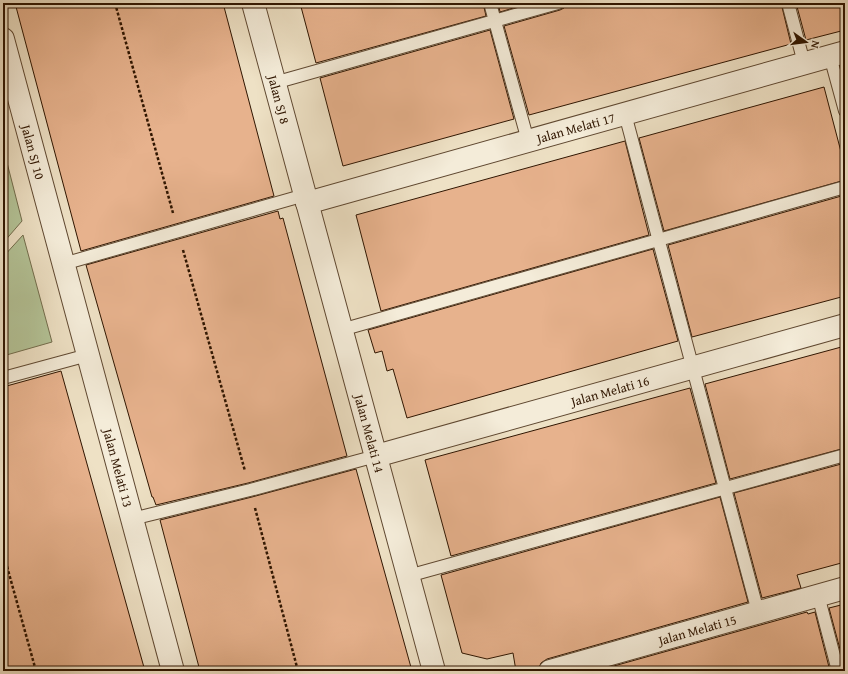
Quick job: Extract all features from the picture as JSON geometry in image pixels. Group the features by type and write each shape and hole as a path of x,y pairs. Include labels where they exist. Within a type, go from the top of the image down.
{"street":[{"name":"Jalan SJ 8","path":"253,3 306,199"},
{"name":"Jalan SJ 10","path":"3,39 63,264"},
{"name":"Jalan Melati 17","path":"306,199 528,141 837,54"},
{"name":"Jalan Melati 14","path":"306,199 434,671"},
{"name":"Jalan Melati 13","path":"63,264 174,671"},
{"name":"Jalan Melati 16","path":"376,456 845,325"},
{"name":"Jalan Melati 15","path":"550,671 845,588"}],"lane":[{"path":"490,3 528,141"},
{"path":"274,83 558,3"},
{"path":"788,3 804,63"},
{"path":"837,54 845,111"},
{"path":"625,114 758,612"},
{"path":"341,330 845,187"},
{"path":"63,264 178,231 306,199"},
{"path":"3,378 88,355"},
{"path":"408,576 845,455"},
{"path":"132,519 250,490 376,456"},
{"path":"818,595 838,671"}],"path":[{"path":"115,3 250,490 298,671"},
{"path":"3,552 36,671"}],"green space":[{"path":"3,147 22,221 3,243"},
{"path":"23,235 52,342 3,356 3,257"}],"building":[{"path":"15,3 223,3 274,196 81,251"},
{"path":"300,3 483,3 486,16 316,63"},
{"path":"498,3 530,3 500,12"},
{"path":"565,3 781,3 791,44 529,115 504,26 560,10 564,8"},
{"path":"796,3 845,3 845,30 806,40"},
{"path":"490,30 514,119 343,166 320,78"},
{"path":"824,87 845,167 845,180 664,231 639,138"},
{"path":"625,141 649,235 381,311 356,215"},
{"path":"845,195 845,296 692,337 668,245"},
{"path":"278,211 280,219 283,218 347,456 248,483 156,505 152,497 86,265"},
{"path":"653,249 678,341 407,418 393,369 387,371 382,351 375,353 368,330"},
{"path":"845,346 845,448 730,479 705,384"},
{"path":"61,371 145,671 3,671 3,387"},
{"path":"690,388 716,483 451,556 425,460"},
{"path":"845,463 845,562 797,575 801,588 762,598 734,493"},
{"path":"356,469 412,671 200,671 160,520"},
{"path":"720,497 748,602 547,659 541,663 538,671 516,671 513,653 487,659 462,653 441,575"},
{"path":"845,604 845,668 829,608"},
{"path":"807,612 808,614 815,612 830,671 596,671"}]}
